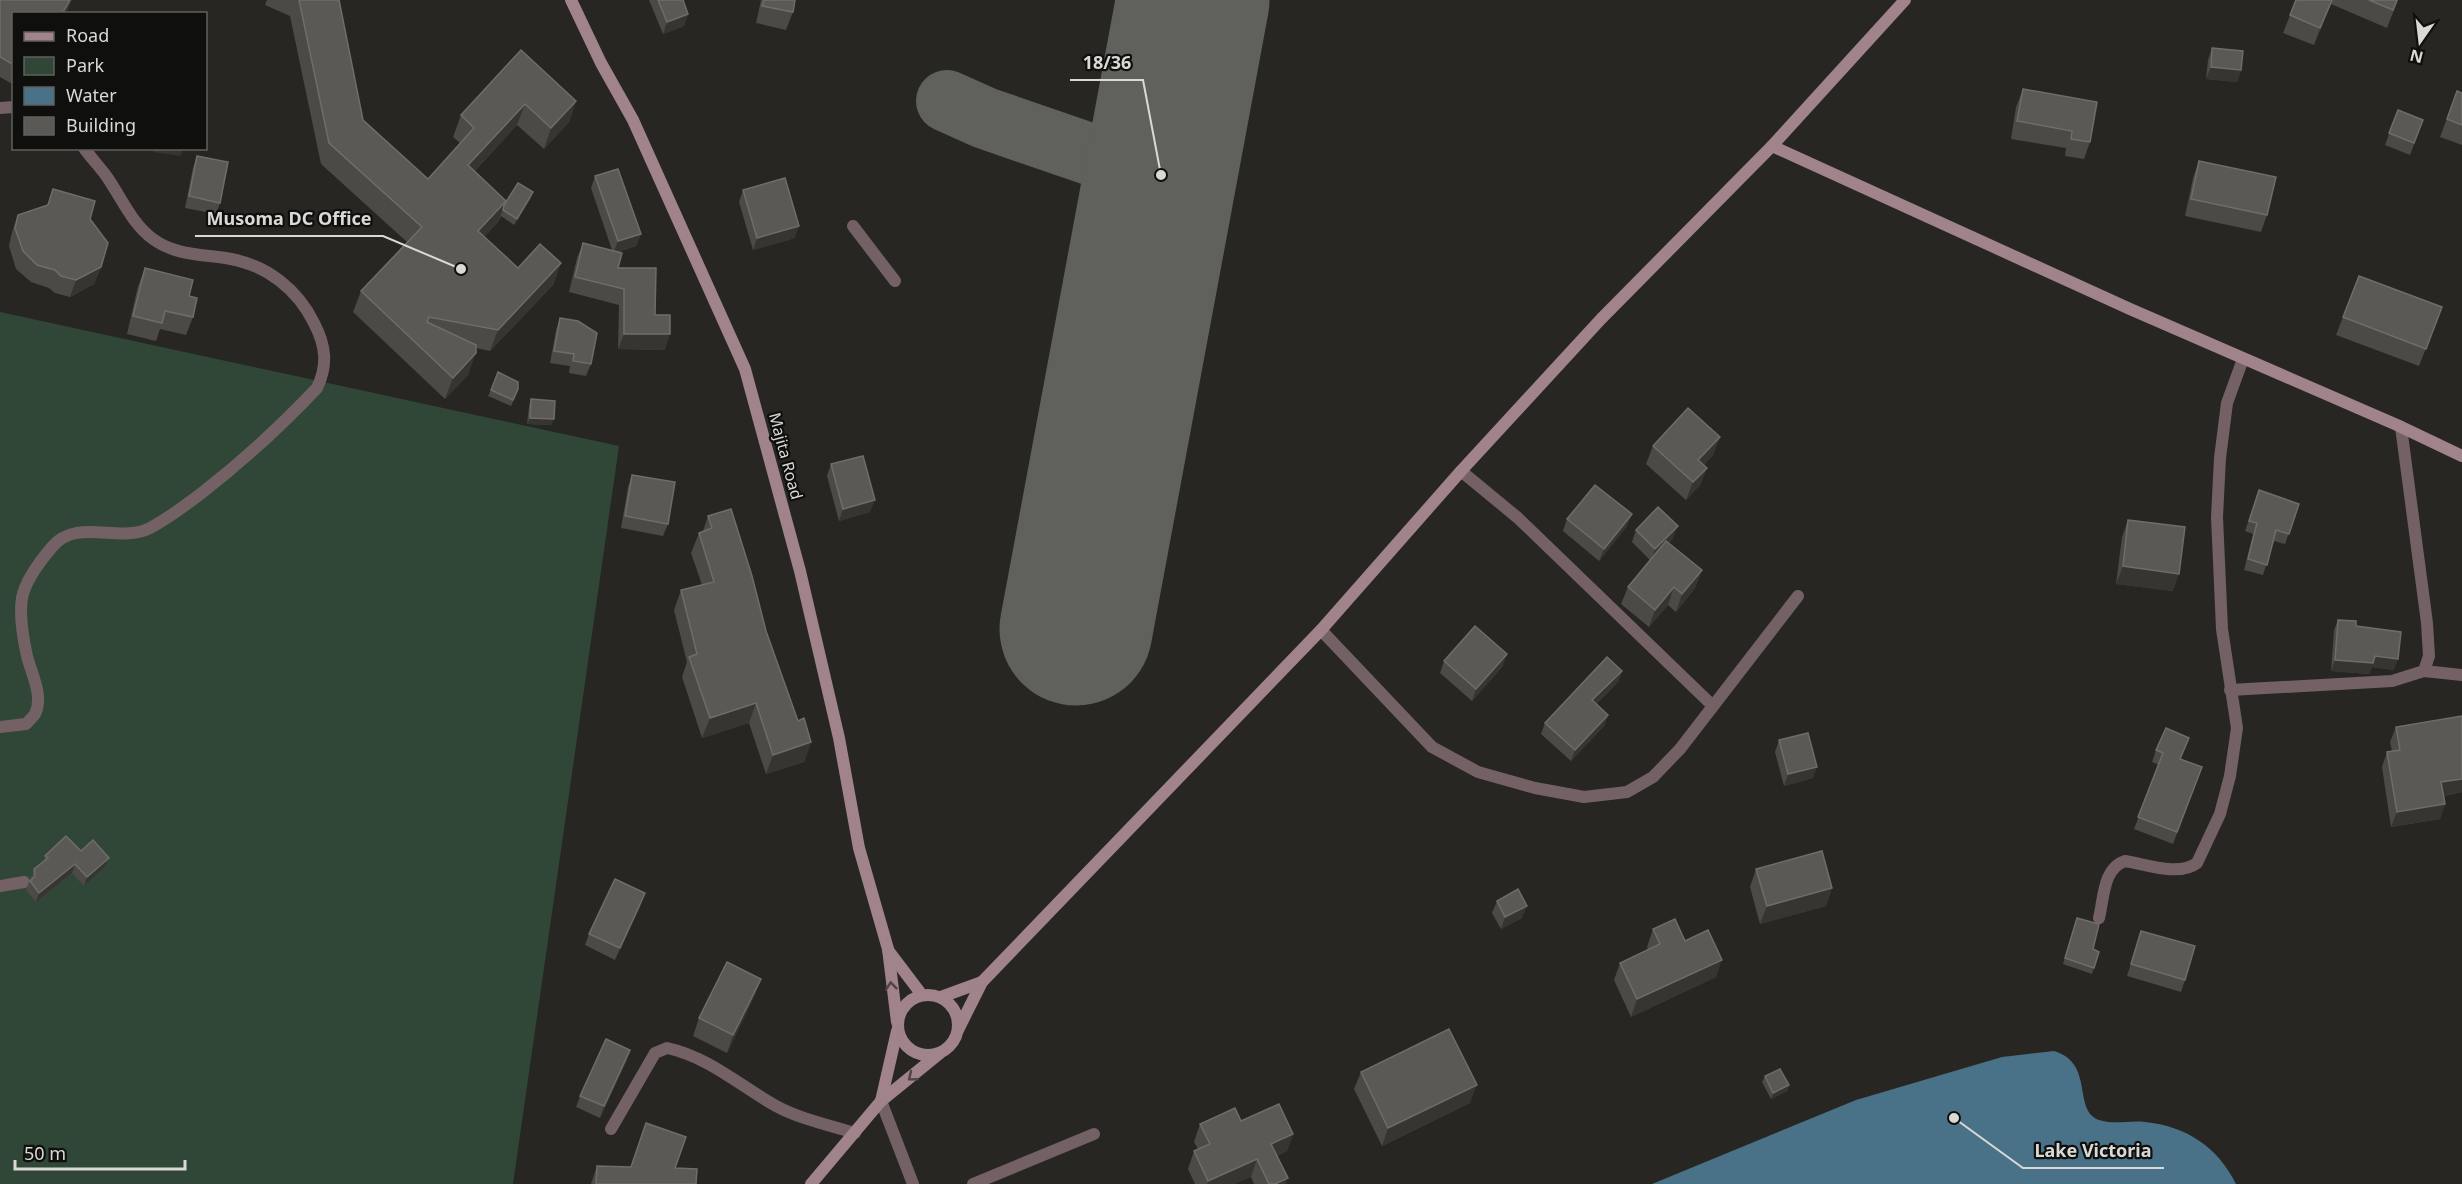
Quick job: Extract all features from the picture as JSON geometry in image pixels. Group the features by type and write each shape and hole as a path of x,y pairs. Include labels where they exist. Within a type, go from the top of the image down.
{"main road":[{"name":"Majita Road","path":"571,0 601,63 633,120 745,369 800,571 839,738 859,848 888,949"},
{"path":"811,1184 881,1101 953,1043 982,982 1321,630 1461,471 1600,319 1772,146 1905,0"},
{"path":"1772,146 2462,456"},
{"path":"888,949 922,995"},
{"path":"888,949 897,1027 903,1043 914,1052 928,1056 942,1052"},
{"path":"941,997 982,982"},
{"path":"881,1101 901,1010 909,1000 932,994 941,997 952,1005 958,1017 958,1030"}],"street":[{"path":"0,727 27,724 35,713 38,702 37,690 21,622 22,596 35,570 52,546 64,536 79,532 128,534 148,529 175,513 257,449 316,388 323,375 325,355 321,337 305,305 279,279 256,266 231,259 173,250 152,238 134,220 106,176 86,150"},
{"path":"853,226 895,281"},
{"path":"2099,918 2108,877 2112,868 2118,863 2125,861 2176,869 2190,868 2197,863 2220,814 2230,776 2237,728 2222,629 2217,517 2220,458 2227,403 2243,359"},
{"path":"2401,427 2427,623 2429,656 2424,671"},
{"path":"1461,471 1518,518 1713,706"},
{"path":"1321,630 1432,747 1478,772 1534,788 1584,797 1627,792 1653,777 1680,748 1798,596"},
{"path":"2230,690 2392,681 2424,671 2462,675"},
{"path":"0,886 24,882"},
{"path":"611,1129 656,1053 667,1048 694,1056 780,1108 855,1133"},
{"path":"881,1101 913,1184"},
{"path":"973,1184 1094,1134"}],"green space":[{"path":"0,312 619,446 513,1184 0,1184"}],"water":[{"path":"2054,1051 2067,1057 2075,1065 2086,1107 2091,1115 2104,1121 2160,1124 2187,1134 2210,1149 2220,1159 2236,1184 1652,1184 1856,1100 2002,1057"}],"building":[{"path":"0,0 70,0 63,12 12,12 12,64 0,57"},
{"path":"299,0 339,0 363,120 428,179 474,128 461,115 521,50 576,101 551,128 525,104 468,165 506,201 478,231 518,268 540,244 561,263 498,330 429,317 427,322 476,345 476,353 453,378 361,291 422,227 329,143"},
{"path":"658,0 683,0 688,14 667,22"},
{"path":"764,0 795,0 793,12 762,6"},
{"path":"2296,0 2332,0 2320,28 2290,15"},
{"path":"2369,0 2397,0 2393,10"},
{"path":"2212,48 2243,51 2241,70 2211,67"},
{"path":"2023,89 2097,102 2090,142 2071,139 2072,131 2017,121"},
{"path":"2457,91 2462,93 2462,125 2447,119"},
{"path":"2398,110 2423,120 2414,143 2389,133"},
{"path":"197,156 228,162 220,203 189,196"},
{"path":"2199,161 2276,177 2267,215 2191,199"},
{"path":"618,169 641,234 618,241 595,176"},
{"path":"785,178 799,226 757,238 743,190"},
{"path":"518,183 533,192 517,219 503,210"},
{"path":"53,189 95,201 90,219 108,243 101,267 76,280 37,265 23,251 15,228 18,215 48,205"},
{"path":"583,243 622,253 618,268 656,268 655,315 670,315 670,334 624,334 624,289 575,277"},
{"path":"145,268 193,280 189,296 197,298 193,317 165,311 162,323 133,316"},
{"path":"2359,276 2442,307 2426,349 2343,317"},
{"path":"560,318 578,321 597,333 591,364 573,361 574,354 554,351"},
{"path":"498,372 518,382 518,389 513,400 491,390"},
{"path":"531,399 555,401 554,419 530,418"},
{"path":"1688,408 1720,437 1698,460 1707,468 1693,482 1653,446"},
{"path":"863,456 875,500 843,509 831,464"},
{"path":"632,475 675,482 668,524 625,516"},
{"path":"1595,485 1632,514 1604,549 1567,519"},
{"path":"2259,490 2299,504 2289,534 2276,530 2267,565 2248,559 2257,523 2249,521"},
{"path":"1658,507 1678,526 1655,549 1636,530"},
{"path":"731,509 766,631 798,721 804,718 811,742 773,755 756,703 710,718 689,657 697,654 681,590 714,582 699,533 712,528 708,516"},
{"path":"2128,520 2185,527 2179,574 2123,566"},
{"path":"1666,541 1702,570 1682,594 1674,587 1655,610 1628,587"},
{"path":"2338,620 2356,621 2356,626 2401,632 2398,659 2375,656 2373,663 2335,660"},
{"path":"1475,626 1507,654 1476,689 1444,661"},
{"path":"1607,657 1622,671 1592,700 1608,715 1575,750 1545,723"},
{"path":"2462,716 2462,779 2441,782 2445,804 2397,812 2387,752 2400,750 2396,727"},
{"path":"2166,728 2189,738 2180,759 2202,767 2177,832 2138,817 2163,753 2156,750"},
{"path":"1808,733 1817,767 1788,774 1779,740"},
{"path":"66,836 81,851 93,840 109,858 87,877 75,864 39,893 30,881 35,876 34,869 48,858 45,856"},
{"path":"1822,851 1832,888 1767,906 1756,869"},
{"path":"615,879 645,893 620,948 589,934"},
{"path":"1518,889 1527,906 1505,917 1497,901"},
{"path":"2077,918 2099,924 2093,949 2099,952 2094,968 2065,958"},
{"path":"1675,919 1685,941 1708,930 1722,960 1637,999 1620,963 1660,944 1653,929"},
{"path":"2141,931 2195,946 2185,980 2131,964"},
{"path":"727,962 761,979 733,1035 699,1018"},
{"path":"1449,1029 1477,1085 1388,1128 1361,1072"},
{"path":"606,1039 630,1050 604,1106 580,1096"},
{"path":"1780,1069 1789,1085 1773,1093 1765,1076"},
{"path":"1279,1104 1293,1134 1271,1144 1288,1178 1275,1184 1269,1184 1257,1159 1208,1181 1194,1151 1210,1144 1200,1124 1235,1108 1241,1121"},
{"path":"646,1123 686,1137 675,1168 697,1169 696,1184 596,1184 597,1166 631,1167"}],"taxiway":[{"path":"947,101 985,118 1107,160 1161,175"}],"runway":[{"path":"1076,629 1193,0"}],"place":[{"name":"18/36","path":"1161,175"},
{"name":"Musoma DC Office","path":"461,269"},
{"name":"Lake Victoria","path":"1954,1118"}]}
